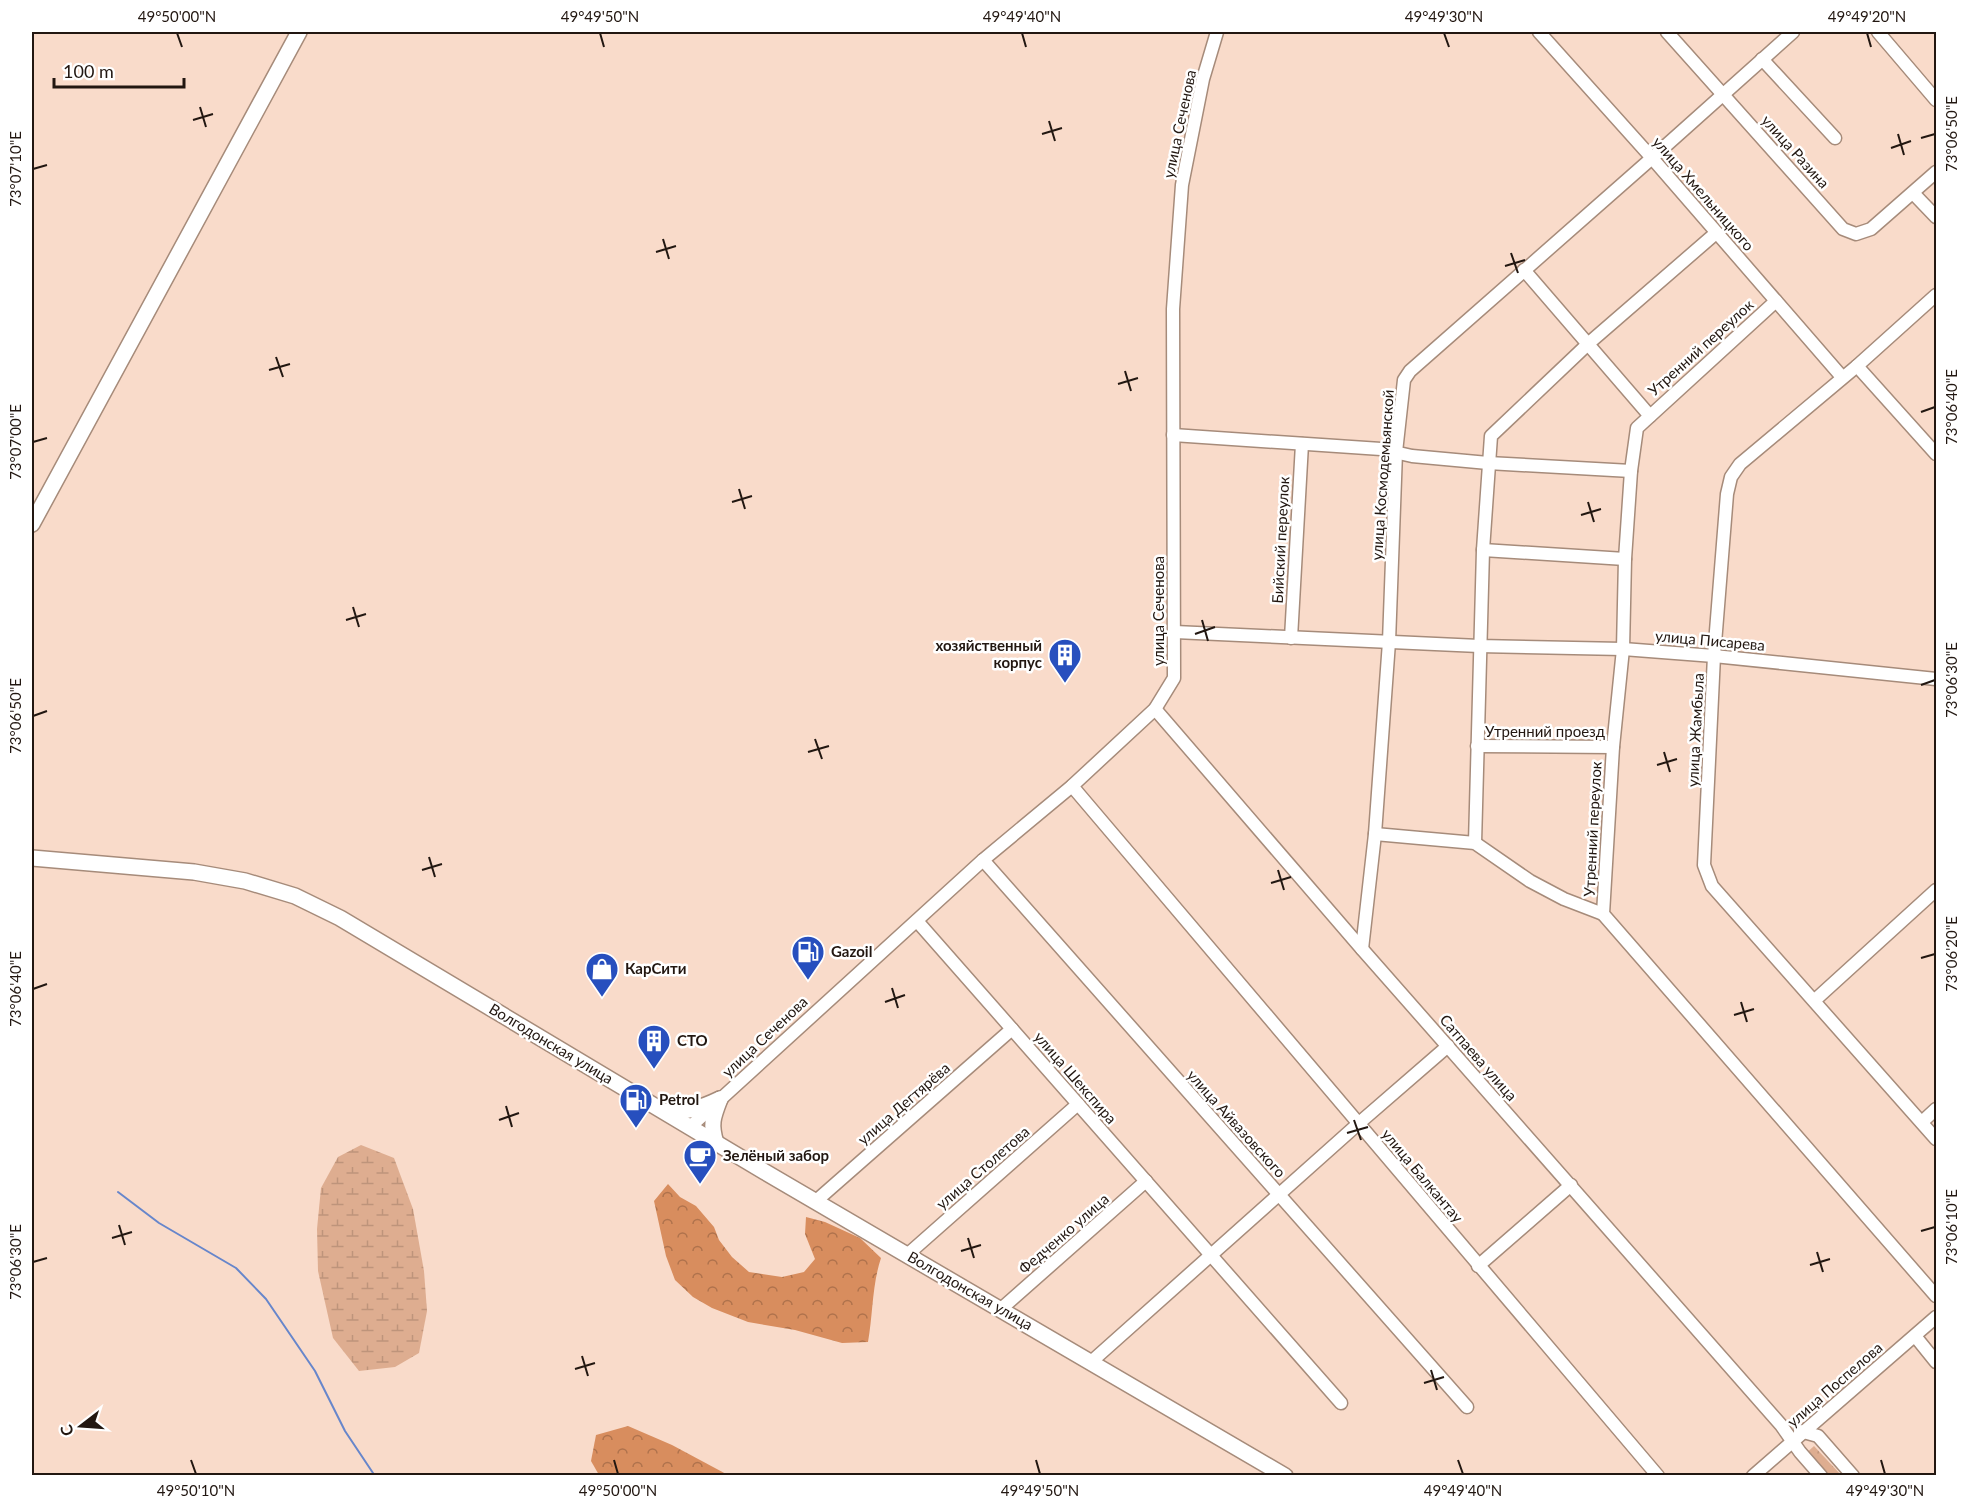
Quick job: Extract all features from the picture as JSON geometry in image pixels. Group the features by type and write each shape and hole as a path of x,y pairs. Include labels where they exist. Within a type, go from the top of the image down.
{"main road":[{"path":"32,524 299,32"},
{"name":"Волгодонская улица","path":"32,858 194,872 245,881 295,896 340,918 716,1143 1286,1476"},
{"path":"662,1111 696,1110 720,1099"},
{"path":"716,1143 712,1120 720,1099"}],"street":[{"name":"улица Сеченова","path":"690,1127 983,860 1072,786 1155,709 1174,678 1172,314 1182,185 1203,79 1217,32"},
{"name":"улица Хмельницкого","path":"1539,32 1653,158 1842,377"},
{"name":"улица Разина","path":"1667,32 1843,229 1856,234 1871,229 1936,172"},
{"name":"улица Космодемьянской","path":"1362,949 1375,834 1389,642 1396,452 1404,380 1410,370 1653,158 1793,32"},
{"path":"1878,32 1936,100"},
{"path":"1762,59 1835,138"},
{"path":"1913,193 1936,217"},
{"path":"1475,843 1479,646 1491,436 1589,344 1716,233"},
{"path":"1524,270 1650,416"},
{"name":"улица Жамбыла","path":"1936,295 1857,366 1740,464 1731,477 1727,494 1714,656 1704,865 1712,885 1936,1139"},
{"name":"Утренний переулок","path":"1776,301 1637,428 1631,471 1625,559 1623,649 1613,747 1603,914 1936,1296"},
{"path":"1857,366 1936,454"},
{"path":"1173,435 1381,449 1412,456 1488,463 1631,471"},
{"name":"Бийский переулок","path":"1291,638 1302,444"},
{"path":"1483,550 1625,559"},
{"name":"улица Писарева","path":"1175,632 1479,646 1623,649 1936,679"},
{"name":"Сатпаева улица","path":"1155,709 1362,949 1781,1425 1792,1442 1821,1476"},
{"name":"Утренний проезд","path":"1477,747 1613,747"},
{"name":"улица Балкантау","path":"1072,786 1658,1476"},
{"path":"1375,834 1475,843 1530,881 1564,899 1603,914"},
{"name":"улица Айвазовского","path":"983,860 1467,1407"},
{"path":"1815,1000 1936,890"},
{"name":"улица Шекспира","path":"917,921 1341,1403"},
{"name":"улица Дегтярёва","path":"816,1201 1012,1029"},
{"path":"1091,1362 1210,1254 1448,1046"},
{"name":"улица Столетова","path":"907,1255 1078,1104"},
{"path":"1922,1122 1936,1109"},
{"name":"Федченко улица","path":"1001,1309 1146,1181"},
{"path":"1479,1266 1571,1185"},
{"name":"улица Поспелова","path":"1753,1476 1936,1317"},
{"path":"1915,1336 1936,1362"},
{"path":"1781,1425 1818,1436 1853,1476"}],"green space":[{"path":"361,1145 394,1158 413,1209 424,1271 427,1311 419,1353 395,1367 359,1371 333,1338 318,1271 317,1229 321,1188 338,1157"},
{"path":"668,1184 680,1197 696,1206 714,1227 719,1240 732,1257 749,1272 782,1277 804,1272 815,1259 805,1234 806,1217 825,1222 860,1238 881,1258 874,1289 868,1342 842,1343 795,1330 748,1322 712,1308 693,1297 675,1280 666,1256 654,1201"},
{"path":"628,1426 672,1445 728,1475 599,1475 591,1461 596,1435"},
{"path":"1814,1446 1841,1475 1818,1475 1802,1457"}],"waterway":[{"path":"118,1192 159,1223 236,1268 266,1299 315,1371 345,1431 375,1476"}],"place":[{"name":"хозяйственный корпус","path":"1065,684"},
{"name":"Gazoil","path":"808,981"},
{"name":"КарСити","path":"602,998"},
{"name":"СТО","path":"654,1070"},
{"name":"Petrol","path":"636,1129"},
{"name":"Зелёный забор","path":"700,1185"}]}
